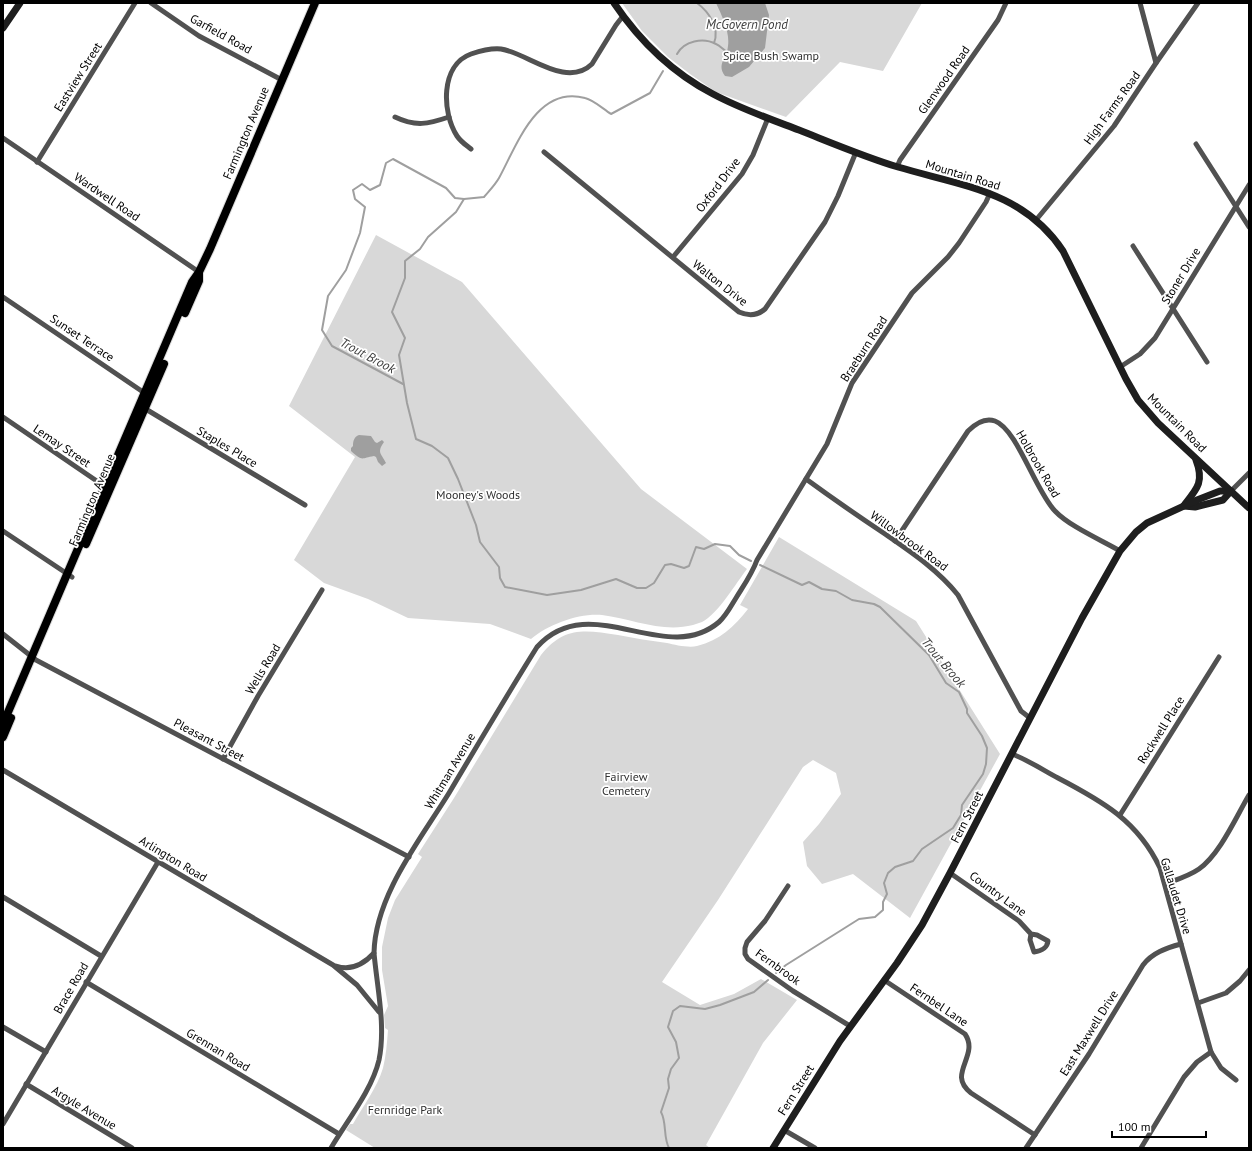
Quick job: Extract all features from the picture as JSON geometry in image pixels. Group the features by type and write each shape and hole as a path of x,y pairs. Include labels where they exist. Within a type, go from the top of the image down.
{"main road":[{"name":"Farmington Avenue","path":"3,724 34,658 70,575 147,395 192,282 199,272 315,3"},
{"name":"Farmington Avenue","path":"3,737 7,716"}],"street":[{"path":"4,25 20,3"},
{"name":"Eastview Street","path":"37,162 135,3"},
{"name":"Garfield Road","path":"151,3 199,36 282,80"},
{"name":"Mountain Road","path":"614,3 636,32 660,56 695,83 728,102 897,167 990,193 1014,205 1036,220 1052,236 1063,251 1132,390 1147,411 1249,508"},
{"name":"Glenwood Road","path":"897,167 900,160 998,20 1006,3"},
{"path":"1140,3 1156,63"},
{"name":"High Farms Road","path":"1036,220 1114,126 1198,3"},
{"path":"471,148 462,142 457,136 449,117 446,100 446,89 449,78 460,60 470,54 500,49 511,52 550,69 562,72 581,72 592,64 623,16"},
{"path":"395,117 403,121 420,125 449,117"},
{"name":"Oxford Drive","path":"673,257 742,174 753,155 768,118"},
{"name":"Wardwell Road","path":"3,138 199,272"},
{"path":"1196,144 1249,227"},
{"name":"Walton Drive","path":"544,152 739,312 750,316 761,313 765,309 825,222 838,196 856,152"},
{"name":"Stoner Drive","path":"1120,367 1140,354 1155,338 1249,185"},
{"name":"Braeburn Road","path":"753,571 757,560 827,444 852,383 912,293 948,258 986,202 990,193"},
{"path":"1133,246 1207,362"},
{"name":"Sunset Terrace","path":"3,296 147,395"},
{"name":"Staples Place","path":"142,407 305,505"},
{"name":"Lemay Street","path":"3,418 107,489"},
{"name":"Holbrook Road","path":"895,541 968,431 981,421 988,420 995,421 1000,424 1010,434 1043,495 1054,510 1065,520 1120,551"},
{"path":"1184,506 1195,493 1199,484 1200,474 1195,458"},
{"path":"1231,492 1249,473"},
{"name":"Willowbrook Road","path":"806,480 939,573 958,595 1021,712 1030,718"},
{"name":"Fern Street","path":"773,1148 850,1026 922,925 1096,592 1120,551 1136,532 1147,523 1184,506 1195,507 1222,500 1231,492"},
{"path":"3,531 70,575"},
{"name":"Whitman Avenue","path":"331,1148 364,1094 378,1061 381,1040 380,1013 374,953 375,933 380,916 395,880 534,651 547,637 565,628 588,623 670,638 693,636 706,631 719,622 753,571"},
{"name":"Wells Road","path":"223,759 258,696 322,590"},
{"name":"Pleasant Street","path":"3,632 34,658 409,857"},
{"name":"Rockwell Place","path":"1120,815 1219,657"},
{"name":"Gallaudet Drive","path":"1012,754 1089,794 1120,815 1139,834 1154,856 1160,868 1211,1052 1221,1068 1236,1080"},
{"name":"Arlington Road","path":"3,770 333,965 357,985 380,1013"},
{"path":"1165,884 1192,873 1210,859 1219,847 1249,794"},
{"name":"Brace Road","path":"3,1124 158,862"},
{"name":"Country Lane","path":"950,873 1019,920 1031,934"},
{"name":"Fernbrook","path":"788,886 765,922 747,942 745,954 748,959 793,991 850,1026"},
{"path":"3,897 102,956"},
{"name":"East Maxwell Drive","path":"1026,1148 1089,1054 1142,965 1157,953 1180,944"},
{"name":"Arlington Road","path":"333,965 346,968 355,967 363,963 374,953"},
{"path":"1198,1003 1226,993 1240,981 1249,970"},
{"name":"Fernbel Lane","path":"884,980 965,1034 970,1046 961,1078 964,1086 971,1093 1035,1135"},
{"name":"Grennan Road","path":"86,982 339,1134"},
{"path":"3,1026 46,1052"},
{"path":"1142,1148 1184,1077 1197,1062 1211,1052"},
{"name":"Argyle Avenue","path":"26,1084 132,1148"},
{"path":"784,1130 815,1148"}],"green space":[{"name":"Spice Bush Swamp","path":"622,3 922,3 883,71 840,62 786,117 716,92 690,74 668,57 642,31"},
{"name":"Mooney's Woods","path":"376,235 462,282 641,489 747,569 726,598 708,618 693,625 670,627 602,615 584,616 555,624 531,639 490,624 408,618 368,599 324,583 294,560 355,457 289,406"},
{"name":"Fairview Cemetery","path":"779,537 916,621 1000,754 910,918 853,874 822,884 807,866 803,842 819,824 841,794 836,773 813,760 803,767 718,900 662,982 700,1005 734,994 761,979 797,1000 763,1043 706,1145 710,1148 375,1148 346,1130 350,1124 353,1124 374,1090 383,1068 388,1030 385,1028 384,1015 388,1006 382,970 382,947 388,918 395,900 422,857 418,854 541,655 558,639 576,632 585,631 694,647 713,640 732,627 748,609 740,605"}],"water":[{"name":"McGovern Pond","path":"716,3 765,3 769,15 765,48 749,67 732,77 725,76 722,68 727,51 728,35"},
{"path":"359,435 371,436 377,443 382,440 384,442 380,451 386,463 382,466 374,456 360,458 351,451 354,439"}],"waterway":[{"path":"697,3 706,11 712,21 716,32 714,43"},
{"name":"Trout Brook","path":"677,54 689,43 700,41 716,44 729,53"},
{"name":"Trout Brook","path":"663,71 650,93 611,114 588,99 568,96 554,100 541,109 521,135 494,186 484,197 464,199 456,212 428,237 420,249 405,261 405,278 392,312 405,338 399,355 407,403 416,439 432,446 448,458 476,525 480,542 499,567 500,578 505,587 547,595 581,590 616,579 637,588 646,588 654,583 665,565 671,564 684,568 689,566 696,547 704,549 715,544 730,546 739,555 751,561"},
{"name":"Trout Brook","path":"403,384 332,346 322,330 328,296 346,270 360,233 365,207 355,199 353,190 362,184 370,190 380,185 386,163 393,159 446,188 455,198 464,199"},
{"name":"Trout Brook","path":"760,565 802,585 809,582 822,589 836,591 852,600 874,604 880,607 929,655 946,683 959,692 967,709 967,713 982,736 987,748 986,764 983,774 962,805 961,815 953,828 922,849 913,861 895,867 888,873 884,883 887,894 883,902 883,910 875,917 859,919 786,965 776,973"},
{"name":"Trout Brook","path":"669,1148 661,1112 669,1088 668,1079 671,1069 679,1058 676,1042 668,1027 673,1011 680,1006 705,1009 720,1005 754,992 768,980"}],"park label":[{"name":"Fernridge Park","path":"405,1110"}]}
